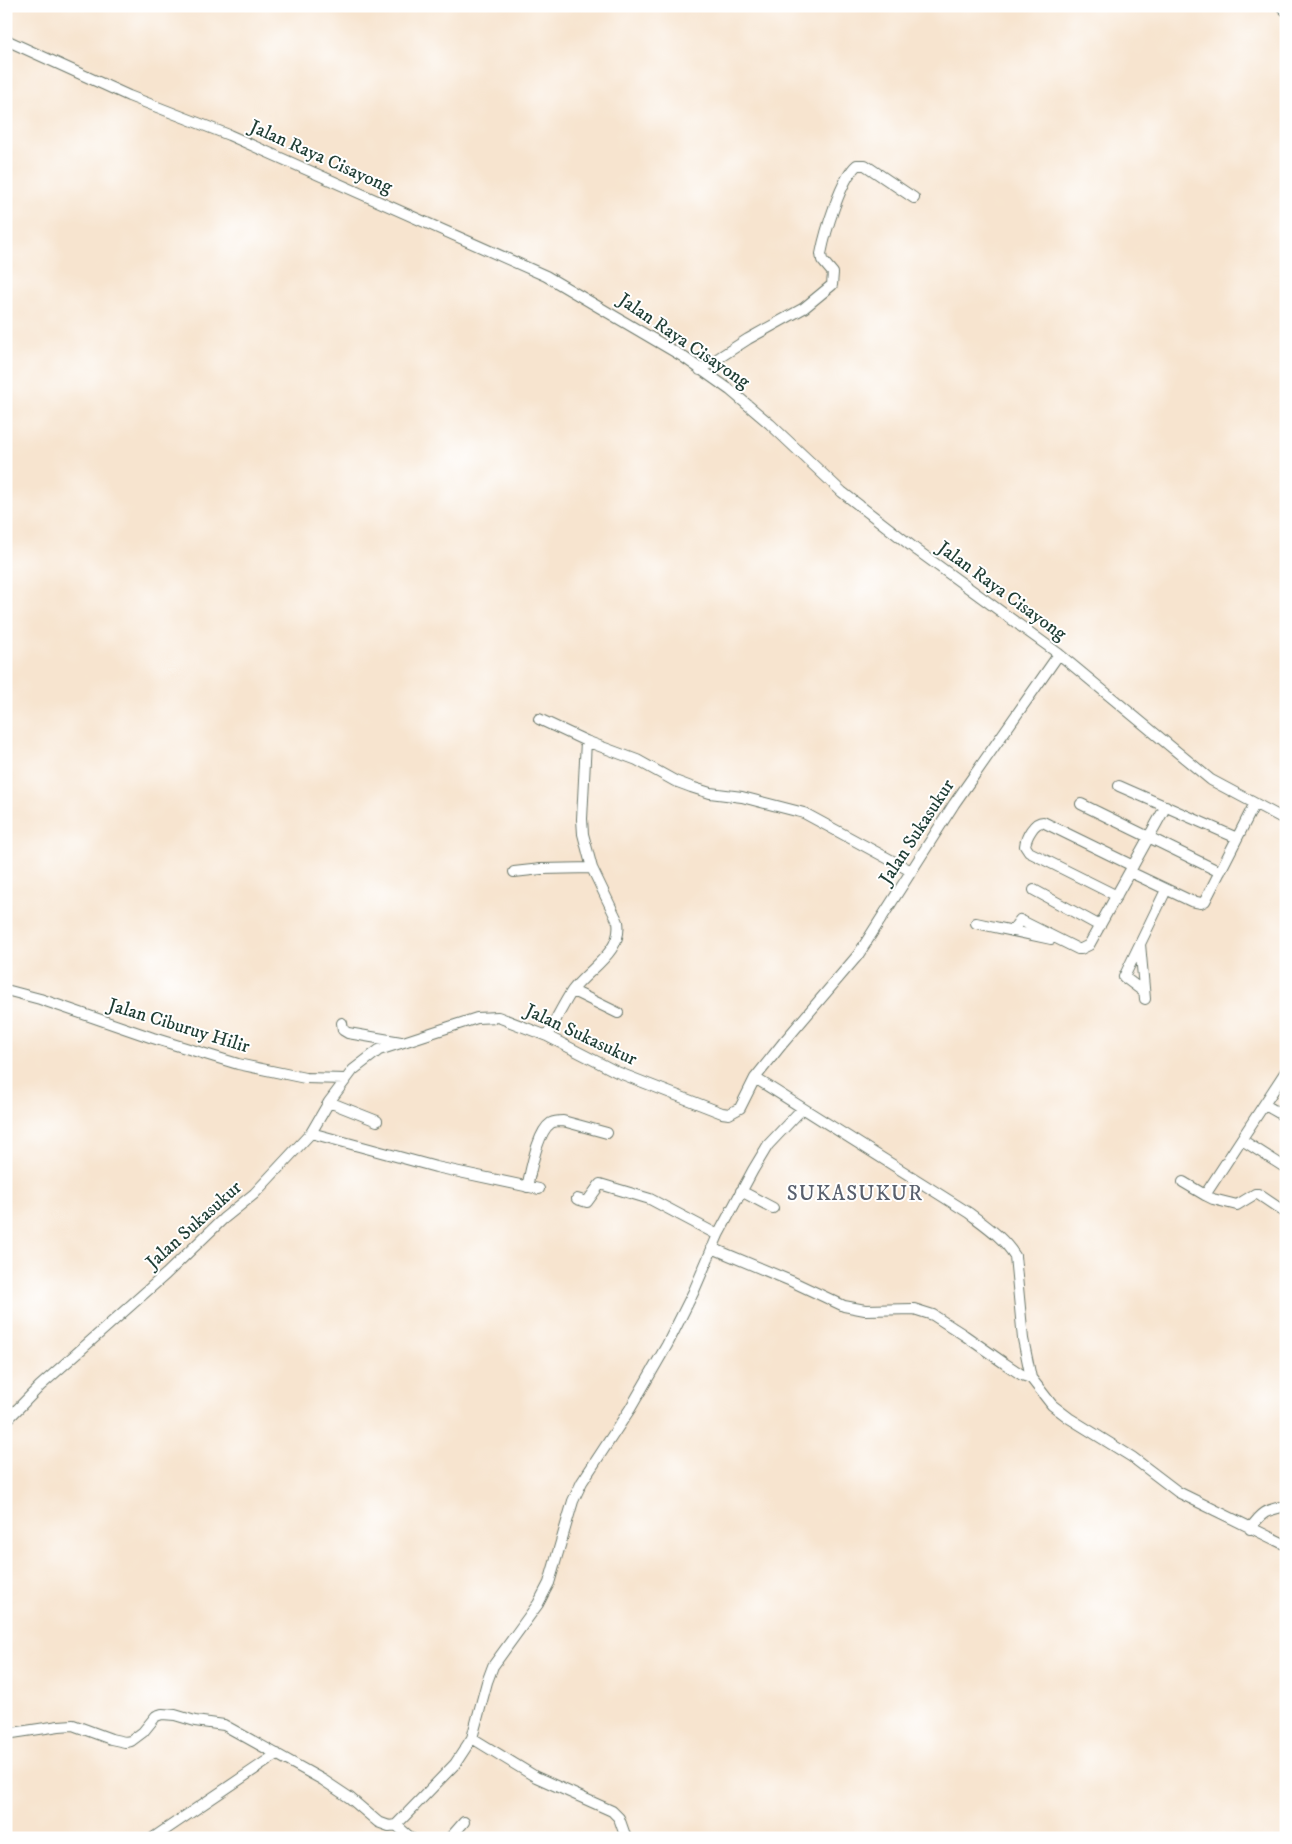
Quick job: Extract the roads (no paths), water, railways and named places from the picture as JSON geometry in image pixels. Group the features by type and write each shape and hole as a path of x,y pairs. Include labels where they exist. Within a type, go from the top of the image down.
{"street":[{"path":"1281,6 1286,11"},
{"name":"Jalan Raya Cisayong","path":"6,40 129,96 229,135 546,276 674,351 730,390 770,424 842,492 918,551 1059,654 1211,780 1286,820"},
{"path":"700,370 748,339 804,308 832,285 832,273 822,260 821,254 842,187 853,168 857,165 866,165 914,198"},
{"name":"Jalan Sukasukur","path":"6,1421 40,1386 166,1274 223,1219 254,1194 311,1133 345,1079 366,1059 380,1050 477,1018 498,1017 547,1036 617,1072 722,1113 729,1114 740,1108 755,1078 783,1042 858,955 954,804 1059,654"},
{"path":"539,719 636,760 691,788 710,793 742,797 804,813 911,871"},
{"path":"547,1036 572,991 608,953 617,941 619,931 618,922 592,868 584,834 582,818 586,740"},
{"path":"1119,786 1237,838"},
{"path":"1080,804 1220,872"},
{"path":"1117,896 1029,852 1025,842 1036,825 1039,822 1043,822 1132,869 1166,890 1201,903 1205,901 1254,804"},
{"path":"976,923 1012,931 1020,920 1066,943 1078,948 1085,948 1089,945 1100,926 1166,806"},
{"path":"514,872 541,869 592,868"},
{"path":"1034,890 1100,926"},
{"path":"1140,942 1145,995 1124,977 1140,942 1166,890"},
{"name":"Jalan Ciburuy Hilir","path":"6,990 40,999 153,1038 238,1064 305,1078 345,1079"},
{"path":"572,991 618,1013"},
{"path":"342,1023 343,1030 348,1033 402,1042"},
{"path":"1205,1195 1286,1071"},
{"path":"755,1078 969,1214 994,1232 1008,1246 1015,1256 1022,1339 1031,1378 1052,1405 1069,1418 1132,1457 1178,1492 1286,1545"},
{"path":"329,1102 377,1121"},
{"path":"1265,1105 1286,1117"},
{"path":"6,1734 58,1726 72,1726 125,1742 131,1741 144,1732 156,1716 168,1714 195,1721 224,1725 324,1780 350,1798 378,1822 388,1826 396,1825 455,1764 472,1738 493,1666 538,1604 549,1583 572,1501 596,1458 630,1409 667,1344 693,1293 718,1235 741,1191 768,1145 802,1109"},
{"path":"527,1187 542,1135 549,1124 563,1121 607,1133"},
{"path":"311,1133 436,1167 539,1189"},
{"path":"1242,1140 1286,1168"},
{"path":"1182,1182 1212,1199 1237,1205 1258,1194 1286,1213"},
{"path":"577,1199 587,1202 600,1184 611,1186 665,1205 718,1235"},
{"path":"741,1191 773,1208"},
{"path":"712,1248 844,1306 865,1310 914,1309 933,1315 1022,1375 1031,1378"},
{"path":"1250,1529 1260,1515 1270,1509 1286,1506"},
{"path":"472,1738 536,1777 612,1811 619,1818 626,1838"},
{"path":"153,1838 277,1754"},
{"path":"450,1838 464,1822"},
{"path":"396,1825 411,1838"}],"district":[{"name":"SUKASUKUR","path":"855,1194"}]}
